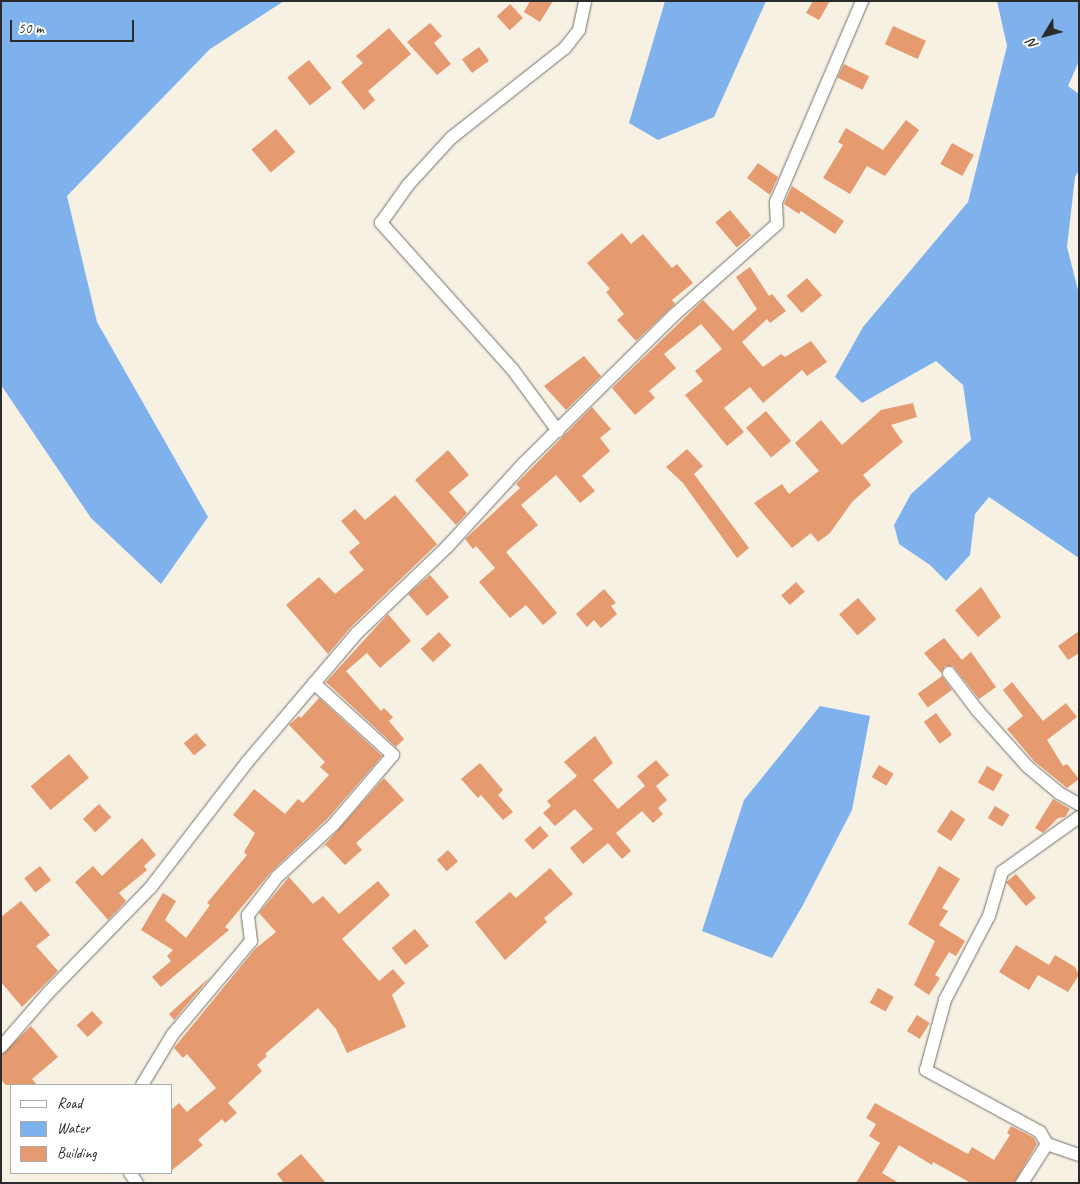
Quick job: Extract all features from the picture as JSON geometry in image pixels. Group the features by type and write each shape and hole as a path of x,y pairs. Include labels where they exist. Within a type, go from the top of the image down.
{"street":[{"path":"558,431 513,370 381,223 408,185 451,138 565,48 579,30 585,1"},
{"path":"1,1046 48,993 151,887 248,761 357,633 447,547 558,431 674,316 777,224 776,202 862,1"},
{"path":"949,673 977,710 1028,767 1059,793 1079,804"},
{"path":"143,1084 173,1034 251,942 248,915 277,877 334,824 393,755 314,683"},
{"path":"1079,817 1002,872 989,916 945,1000 926,1070 1040,1132 1047,1144 1079,1155"},
{"path":"1022,1183 1047,1144"}],"water":[{"path":"1,1 284,1 210,49 67,196 97,322 208,517 161,584 91,518 1,385"},
{"path":"665,1 766,1 714,117 658,140 629,123"},
{"path":"997,1 1079,1 1079,61 1068,86 1079,94 1079,170 1075,177 1067,247 1079,294 1079,558 989,497 975,514 970,555 946,581 930,565 899,544 894,525 911,494 971,440 963,385 936,361 862,403 835,377 863,327 968,202 1007,46"},
{"path":"820,706 870,716 852,810 803,905 772,958 702,931 744,800"}],"building":[{"path":"530,1 553,1 540,22 524,12"},
{"path":"813,1 830,1 819,20 806,13"},
{"path":"510,4 523,18 510,30 497,16"},
{"path":"430,23 442,36 434,43 451,64 437,75 407,42"},
{"path":"893,26 926,41 918,59 885,44"},
{"path":"389,28 411,54 368,91 375,100 364,110 341,82 363,63 356,56"},
{"path":"479,47 489,61 472,73 462,59"},
{"path":"309,60 332,88 310,106 287,78"},
{"path":"844,64 869,76 863,90 837,77"},
{"path":"906,120 919,130 885,176 867,166 850,194 823,178 843,145 838,142 846,128 883,150"},
{"path":"276,129 295,152 271,173 251,150"},
{"path":"952,143 974,155 962,176 940,164"},
{"path":"758,163 778,177 770,195 747,178"},
{"path":"792,186 844,221 835,234 801,211 799,214 784,204"},
{"path":"730,210 751,235 737,247 715,222"},
{"path":"622,233 631,244 643,234 672,268 677,264 693,283 672,300 675,304 636,341 617,320 624,314 606,292 610,289 587,263"},
{"path":"750,267 769,296 772,294 786,311 770,323 767,319 742,342 763,367 781,354 785,357 811,341 827,362 807,376 802,370 763,403 750,387 724,408 744,432 727,446 685,395 703,381 695,371 722,349 701,324 664,354 676,368 649,391 655,398 635,415 612,388 703,300 733,331 757,309 736,277"},
{"path":"807,278 822,295 802,313 787,296"},
{"path":"584,356 601,376 566,410 544,386"},
{"path":"913,403 917,417 891,425 903,442 863,475 871,485 852,502 830,533 818,542 811,533 792,548 754,503 782,484 789,494 819,471 795,443 821,420 842,445 881,410"},
{"path":"592,407 611,429 600,438 610,451 582,476 595,491 580,503 556,475 521,505 538,525 506,552 557,613 543,625 526,605 510,618 479,582 495,568 476,546 473,549 465,539 520,488 516,484"},
{"path":"766,411 791,441 771,458 746,428"},
{"path":"687,449 703,466 694,474 749,548 737,558 683,483 666,467"},
{"path":"448,450 469,475 449,492 467,513 456,525 415,480"},
{"path":"395,495 437,544 351,627 328,654 286,605 319,577 335,594 364,570 349,552 360,543 341,521 355,509 365,520"},
{"path":"430,575 449,597 427,616 408,594"},
{"path":"796,582 805,592 790,605 781,595"},
{"path":"981,587 1001,617 978,637 955,610"},
{"path":"604,589 616,603 611,606 617,614 601,628 594,620 587,627 576,614"},
{"path":"858,598 876,619 858,636 839,614"},
{"path":"388,614 411,641 380,668 367,653 346,671 381,711 384,708 393,717 389,721 404,739 396,747 326,682"},
{"path":"1079,631 1079,653 1068,660 1058,646"},
{"path":"439,632 451,645 433,662 421,649"},
{"path":"944,638 962,660 971,652 996,687 979,699 953,666 945,666 941,673 924,653"},
{"path":"942,676 952,690 928,707 918,694"},
{"path":"1012,682 1043,721 1066,703 1077,717 1047,740 1063,766 1067,764 1079,779 1067,788 1034,761 1007,729 1023,716 1003,690"},
{"path":"319,698 382,756 328,818 271,872 225,927 229,930 161,987 152,977 171,961 167,956 173,950 141,930 163,893 176,901 165,920 186,938 210,905 207,903 247,855 244,852 255,833 233,815 254,789 285,814 298,799 303,803 329,775 320,767 325,762 289,725 299,716 301,718"},
{"path":"936,713 952,735 940,744 924,722"},
{"path":"196,733 206,745 194,756 184,743"},
{"path":"595,736 613,763 593,780 618,809 645,786 637,776 656,760 669,775 656,786 667,800 658,808 663,814 653,823 642,811 616,833 631,851 622,859 608,843 583,864 570,848 593,829 575,809 555,826 543,813 551,806 547,801 577,776 564,762"},
{"path":"69,754 89,778 51,810 31,786"},
{"path":"480,763 503,790 498,795 513,812 503,820 481,795 478,798 461,779"},
{"path":"879,765 894,774 886,786 872,777"},
{"path":"987,766 1003,775 994,791 978,783"},
{"path":"384,778 404,800 356,843 362,850 345,865 326,845 320,850"},
{"path":"1053,799 1070,809 1065,817 1058,818 1043,833 1035,828"},
{"path":"99,804 111,817 95,832 83,819"},
{"path":"995,806 1010,815 1002,827 988,818"},
{"path":"951,810 965,819 951,841 937,832"},
{"path":"540,826 549,836 533,850 524,840"},
{"path":"142,838 156,855 144,866 147,870 119,893 126,901 108,920 75,882 93,866 102,876"},
{"path":"448,850 458,861 447,871 437,860"},
{"path":"40,866 51,880 35,892 24,878"},
{"path":"939,866 960,879 942,908 948,911 939,925 965,941 956,956 949,952 935,975 940,978 929,995 914,985 935,941 908,924"},
{"path":"550,868 573,894 544,918 547,922 505,960 475,922 510,892 516,898"},
{"path":"1016,874 1036,898 1026,906 1006,882"},
{"path":"289,877 313,904 323,896 339,914 378,881 390,895 342,939 379,981 393,969 405,983 392,995 406,1027 347,1053 336,1029 318,1008 265,1054 267,1056 257,1065 262,1071 228,1103 237,1113 225,1123 222,1119 198,1140 203,1145 172,1170 172,1109 179,1103 187,1112 216,1088 187,1054 183,1058 174,1048 255,949 276,932 259,913"},
{"path":"21,901 50,935 36,946 58,971 22,1007 1,982 1,917"},
{"path":"415,929 429,946 406,965 392,948"},
{"path":"1016,945 1049,965 1055,955 1075,967 1079,975 1068,992 1038,975 1029,990 999,972"},
{"path":"211,976 174,1020 169,1014"},
{"path":"878,988 894,997 886,1012 870,1003"},
{"path":"92,1011 103,1023 88,1037 77,1025"},
{"path":"917,1015 930,1023 920,1039 907,1031"},
{"path":"31,1026 58,1057 32,1079 36,1084 6,1085 1,1080 1,1055"},
{"path":"875,1103 968,1154 972,1147 994,1160 1010,1135 1007,1133 1011,1126 1034,1138 1037,1144 1014,1183 971,1183 933,1162 932,1165 899,1145 882,1173 899,1183 856,1183 880,1143 869,1136 876,1124 866,1118"},
{"path":"301,1154 326,1183 284,1183 277,1174"}]}
